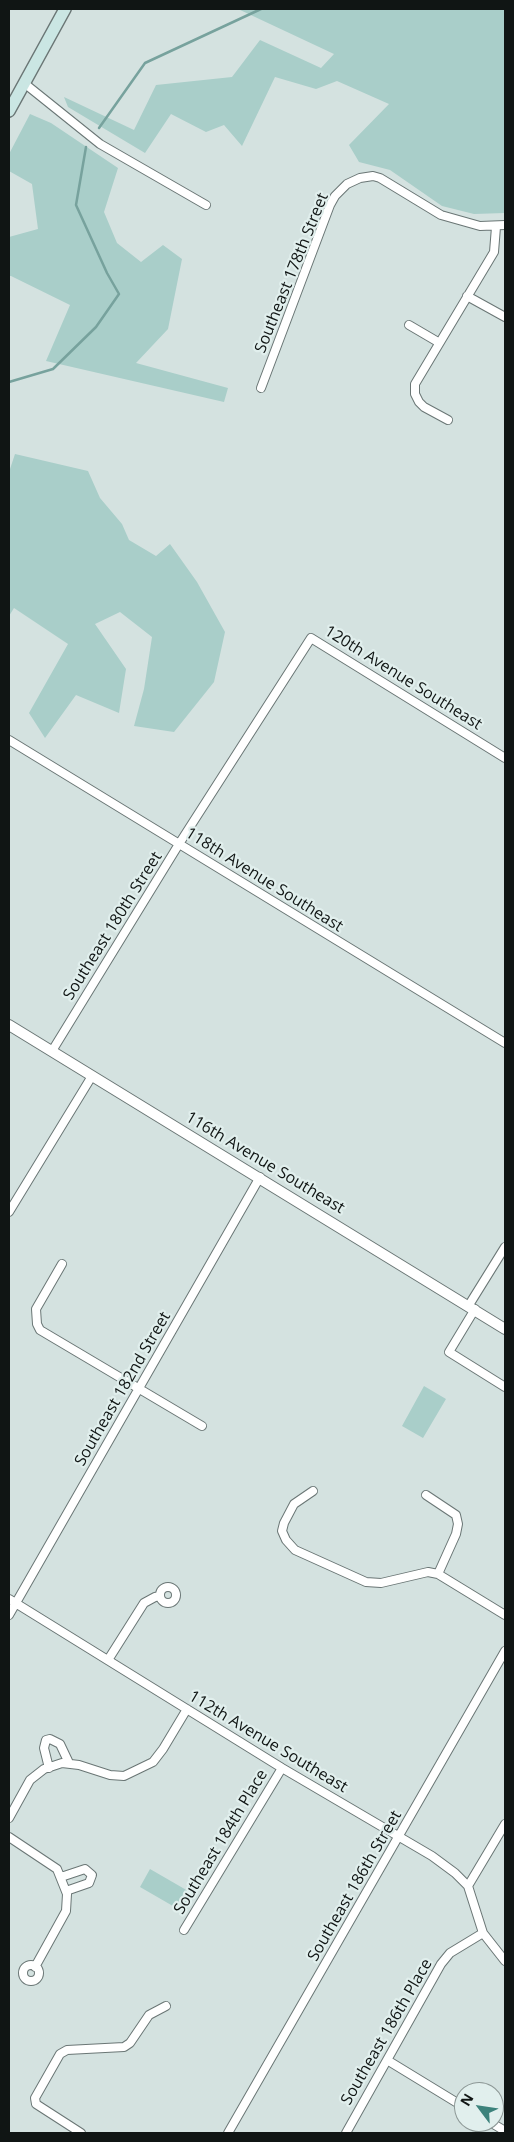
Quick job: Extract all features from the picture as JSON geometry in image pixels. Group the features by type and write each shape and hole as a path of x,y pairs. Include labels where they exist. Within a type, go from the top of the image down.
{"main road":[{"path":"9,111 65,9"}],"street":[{"path":"24,83 100,144 206,205"},
{"name":"Southeast 178th Street","path":"262,388 330,205 341,189 360,178 373,176 380,178 441,215 473,224 496,226"},
{"path":"448,420 424,408 418,402 415,394 415,384 438,342 494,252 496,226 505,225"},
{"path":"467,296 505,317"},
{"path":"408,325 438,342"},
{"name":"120th Avenue Southeast","path":"311,638 505,758"},
{"name":"Southeast 180th Street","path":"52,1051 179,844 311,638"},
{"name":"118th Avenue Southeast","path":"9,740 505,1044"},
{"name":"116th Avenue Southeast","path":"9,1025 472,1307 505,1329"},
{"path":"9,1212 92,1076"},
{"name":"Southeast 182nd Street","path":"9,1615 12,1601 139,1390 260,1178"},
{"path":"505,1247 449,1352 505,1387"},
{"path":"62,1264 36,1309 37,1324 40,1330 202,1426"},
{"path":"312,1491 294,1504 284,1523 282,1530 286,1540 294,1550 366,1582 381,1583 428,1572 438,1574 505,1615"},
{"path":"426,1495 456,1515 458,1524 456,1534 438,1574"},
{"path":"108,1660 144,1603 160,1596"},
{"name":"112th Avenue Southeast","path":"12,1601 282,1768 432,1856 455,1873 468,1886 483,1933"},
{"name":"Southeast 186th Street","path":"228,2133 505,1652"},
{"path":"9,1818 30,1780 49,1768 62,1763 69,1763 110,1775 124,1776 153,1762 163,1750 186,1709"},
{"path":"49,1768 44,1748 46,1740 50,1738 60,1744 69,1763"},
{"name":"Southeast 184th Place","path":"184,1930 282,1768"},
{"path":"468,1886 505,1824"},
{"path":"9,1837 49,1862 57,1870 66,1891 66,1911 34,1967"},
{"path":"62,1879 85,1870 92,1875 89,1883 66,1891"},
{"path":"483,1933 505,1961"},
{"name":"Southeast 186th Place","path":"346,2133 441,1964 450,1953 483,1933"},
{"path":"79,2133 36,2104 35,2098 60,2054 66,2050 124,2047 130,2043 149,2015 166,2006"},
{"path":"386,2060 454,2101"}],"shaded area":[{"path":"238,9 505,9 505,213 474,214 442,206 390,170 359,162 349,145 389,104 337,81 316,89 275,77 242,146 224,125 206,132 171,114 145,153 68,107 64,97 134,130 156,85 232,77 260,40 321,68 334,54"},
{"path":"30,114 51,123 118,168 104,212 117,243 141,262 163,245 182,259 168,329 136,363 228,388 224,402 46,361 70,305 9,276 9,237 38,229 32,184 9,171 9,154"},
{"path":"15,454 88,471 100,498 122,524 129,540 156,556 170,544 197,582 225,632 214,682 174,732 134,726 144,689 152,637 120,612 95,624 126,669 119,713 76,695 45,738 29,713 68,644 14,608 9,616 9,472"},
{"path":"424,1386 446,1399 423,1438 402,1426"},
{"path":"150,1869 195,1895 185,1913 140,1887"}],"waterway":[{"path":"99,128 145,63 261,9"},
{"path":"9,382 53,369 96,327 119,294 107,273 76,205 86,147"}]}
